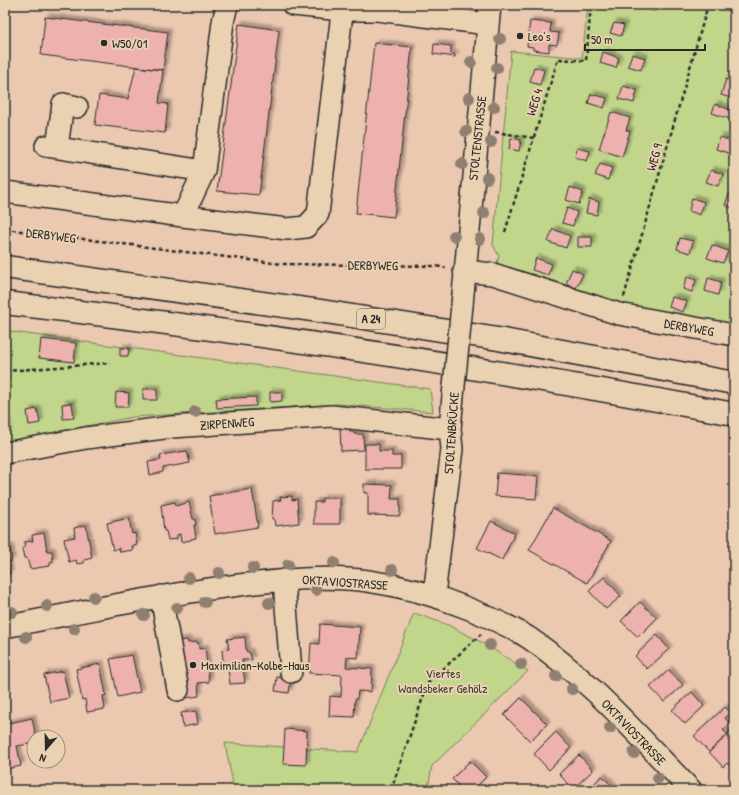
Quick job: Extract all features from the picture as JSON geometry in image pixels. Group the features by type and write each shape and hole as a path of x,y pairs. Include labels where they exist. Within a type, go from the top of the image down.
{"highway":[{"name":"A 24","path":"5,268 405,324 498,339 734,383"},
{"path":"5,303 328,346 620,393 734,414"}],"street":[{"path":"183,216 204,171 223,22 227,5"},
{"path":"293,5 489,15"},
{"path":"5,192 183,216 288,228 306,227 318,214 343,7"},
{"name":"STOLTENSTRASSE","path":"464,271 489,15"},
{"path":"77,107 63,104 51,147 204,171"},
{"name":"DERBYWEG","path":"464,271 493,274 619,314 734,335"},
{"name":"STOLTENBRÜCKE","path":"434,595 452,449 450,428 464,271"},
{"name":"ZIRPENWEG","path":"5,453 86,438 172,427 324,417 374,420 450,428"},
{"name":"OKTAVIOSTRASSE","path":"5,627 161,596 298,578 368,581 434,595 495,619 527,637 580,677 691,790"},
{"path":"284,580 291,672"},
{"path":"161,596 178,690"}],"path":[{"name":"WEG 4","path":"505,232 558,59 586,61 591,5"},
{"name":"WEG 9","path":"619,314 708,5"},
{"path":"478,129 534,138"},
{"name":"DERBYWEG","path":"5,229 281,264 435,266 464,271"},
{"path":"5,371 110,364"},
{"path":"391,790 428,683 464,651 495,619"}],"green space":[{"path":"588,5 734,5 734,331 617,309 496,267 499,256 493,245 511,51 582,58"},
{"path":"5,331 430,389 433,412 338,404 133,417 5,442"},
{"name":"Viertes Wandsbeker Gehölz","path":"414,613 448,625 481,642 528,671 432,766 428,788 430,790 234,790 225,743 358,752"}],"building":[{"path":"643,5 656,5 655,11 642,8"},
{"name":"W50/01","path":"45,17 168,32 163,70 41,55"},
{"path":"530,21 551,23 550,32 559,33 557,45 549,44 549,52 533,50 533,47 527,46"},
{"path":"614,23 624,25 621,36 610,33"},
{"path":"239,24 279,30 259,195 217,191"},
{"path":"374,43 412,47 394,217 356,213"},
{"path":"434,44 451,46 451,54 455,54 455,57 433,54"},
{"path":"603,52 619,58 616,68 600,63"},
{"path":"632,54 645,58 641,70 628,66"},
{"name":"W50/01","path":"136,67 163,70 159,103 168,104 165,133 95,125 99,95 128,99"},
{"path":"534,67 544,70 540,85 530,82"},
{"path":"726,79 734,82 734,99 721,95"},
{"path":"623,86 637,90 634,103 619,99"},
{"path":"591,94 607,98 604,108 588,103"},
{"path":"715,104 733,111 730,119 712,113"},
{"path":"611,112 630,118 626,130 630,131 622,157 599,149"},
{"path":"720,137 734,142 731,154 716,149"},
{"path":"511,138 521,140 519,151 509,149"},
{"path":"577,148 590,151 587,161 575,157"},
{"path":"600,164 612,168 608,180 595,175"},
{"path":"711,170 723,174 718,186 706,182"},
{"path":"570,187 583,192 579,204 566,200"},
{"path":"729,194 734,196 734,209 725,205"},
{"path":"692,198 704,202 700,215 689,211"},
{"path":"589,199 599,202 597,215 586,213"},
{"path":"567,208 577,212 573,226 562,223"},
{"path":"553,229 570,236 566,248 548,242"},
{"path":"578,237 592,237 592,247 578,247"},
{"path":"680,238 693,241 690,253 677,249"},
{"path":"712,245 728,251 723,263 707,258"},
{"path":"536,258 552,264 548,275 532,270"},
{"path":"572,269 583,274 576,288 566,283"},
{"path":"687,277 696,280 692,292 683,289"},
{"path":"708,278 721,282 718,295 705,291"},
{"path":"672,297 687,301 683,312 669,307"},
{"path":"41,339 76,343 74,362 39,358"},
{"path":"120,348 129,348 128,356 120,356"},
{"path":"143,389 157,389 157,400 143,400"},
{"path":"116,392 129,393 128,407 115,407"},
{"path":"270,392 282,392 282,401 270,402"},
{"path":"256,397 256,406 217,408 216,399"},
{"path":"72,403 74,418 63,419 62,404"},
{"path":"37,409 40,423 29,425 27,411"},
{"path":"5,422 7,422 8,434 5,435"},
{"path":"340,427 350,427 350,432 354,432 354,434 363,434 364,450 341,451"},
{"path":"365,444 379,444 379,451 392,451 392,456 401,456 401,469 365,469"},
{"path":"187,451 190,463 163,468 163,472 150,475 148,462 161,460 160,455"},
{"path":"497,473 538,476 536,499 495,496"},
{"path":"364,484 392,485 391,499 400,499 400,516 368,515 368,493 364,493"},
{"path":"252,489 258,527 215,534 209,496"},
{"path":"292,496 292,500 297,499 299,523 275,526 274,519 272,519 273,501 281,500 280,497"},
{"path":"322,498 340,498 340,524 314,524 314,502 322,502"},
{"path":"175,502 176,506 189,502 193,519 195,519 196,525 194,525 196,538 181,542 180,534 177,535 177,539 168,540 166,531 164,531 161,505"},
{"path":"553,508 611,541 587,583 529,550"},
{"path":"129,518 132,534 135,533 137,545 132,546 133,550 120,552 119,548 113,550 107,523"},
{"path":"491,521 515,533 502,560 477,548"},
{"path":"86,525 92,558 84,560 84,563 77,564 76,560 69,562 64,539 75,537 74,528"},
{"path":"44,533 47,551 52,551 53,561 50,562 50,566 30,569 27,558 24,558 22,548 25,547 24,542 33,541 32,535"},
{"path":"10,547 12,561 7,562 10,574 5,575 5,548"},
{"path":"604,577 621,596 606,609 589,591"},
{"path":"640,602 657,618 638,637 621,621"},
{"path":"320,624 360,627 358,658 347,657 346,667 372,669 371,692 358,691 357,699 355,699 354,717 329,716 330,696 341,697 342,675 309,673 311,643 319,644"},
{"path":"657,635 669,649 647,669 635,656"},
{"path":"245,637 246,651 250,653 252,660 242,660 245,683 230,684 228,669 224,669 222,650 229,649 227,639"},
{"name":"Maximilian-Kolbe-Haus","path":"187,640 188,643 198,642 199,649 205,648 209,682 198,683 199,696 186,698 176,641"},
{"path":"132,655 140,692 118,697 110,659"},
{"path":"100,664 106,695 103,696 105,709 87,712 85,699 82,700 76,669"},
{"path":"669,670 683,685 664,702 650,687"},
{"path":"63,671 69,698 50,702 44,675"},
{"path":"277,677 291,679 289,693 275,691"},
{"path":"692,692 704,706 685,724 672,710"},
{"path":"521,698 547,724 530,741 504,715"},
{"path":"725,707 731,713 725,718 730,724 723,730 728,735 709,752 694,736"},
{"path":"196,711 198,724 183,727 181,713"},
{"path":"32,718 34,729 26,729 26,744 17,746 21,766 5,769 5,724"},
{"path":"734,725 734,762 730,766 727,763 723,767 709,752 729,733"},
{"path":"285,729 307,731 306,765 283,764"},
{"path":"556,732 571,748 549,770 534,754"},
{"path":"579,755 593,770 573,789 559,774"},
{"path":"470,761 486,777 473,790 463,790 452,779"},
{"path":"602,776 616,790 588,790"}],"place":[{"name":"Leo‘s","path":"520,36"},
{"name":"W50/01","path":"104,43"},
{"name":"Maximilian-Kolbe-Haus","path":"193,665"}]}
